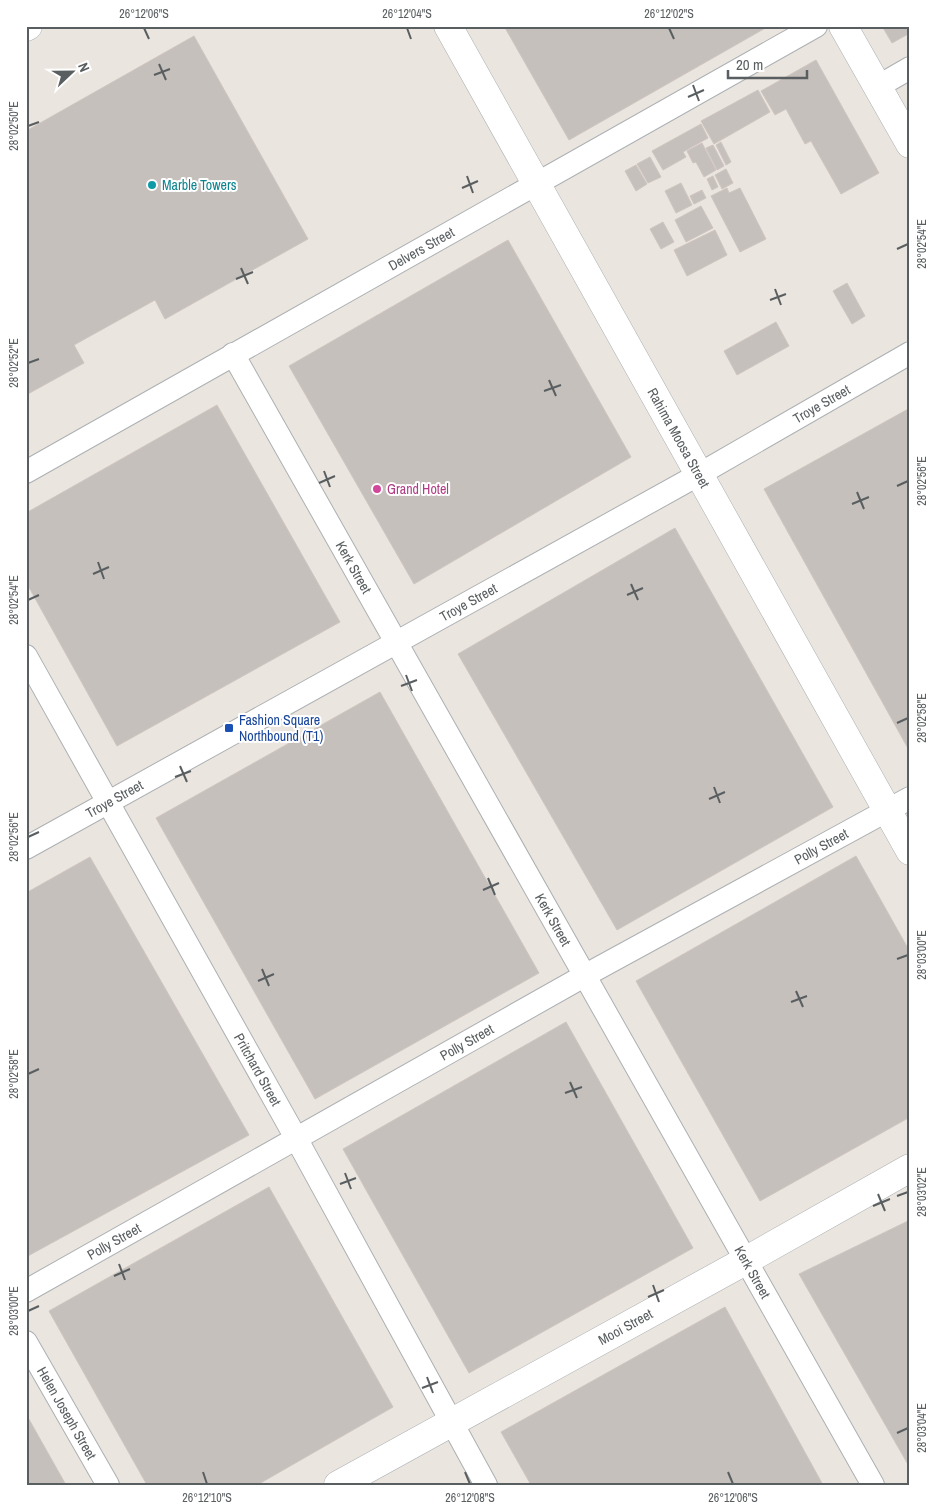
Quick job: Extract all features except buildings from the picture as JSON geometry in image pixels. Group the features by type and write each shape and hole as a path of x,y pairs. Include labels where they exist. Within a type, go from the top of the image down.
{"street":[{"name":"Rahima Moosa Street","path":"448,26 698,475 898,804 910,852"},
{"name":"Delvers Street","path":"26,472 816,26"},
{"path":"844,26 910,144"},
{"path":"877,87 910,68"},
{"name":"Troye Street","path":"26,848 398,643 698,475 910,353"},
{"name":"Kerk Street","path":"233,354 873,1485"},
{"name":"Pritchard Street","path":"26,656 296,1138 486,1485"},
{"name":"Polly Street","path":"26,1290 584,976 898,804"},
{"name":"Mooi Street","path":"338,1485 910,1168"},
{"name":"Helen Joseph Street","path":"26,1342 108,1485"}],"place":[{"name":"Marble Towers","path":"152,185"},
{"name":"Grand Hotel","path":"377,489"},
{"name":"Fashion Square Northbound (T1)","path":"229,728"}]}
